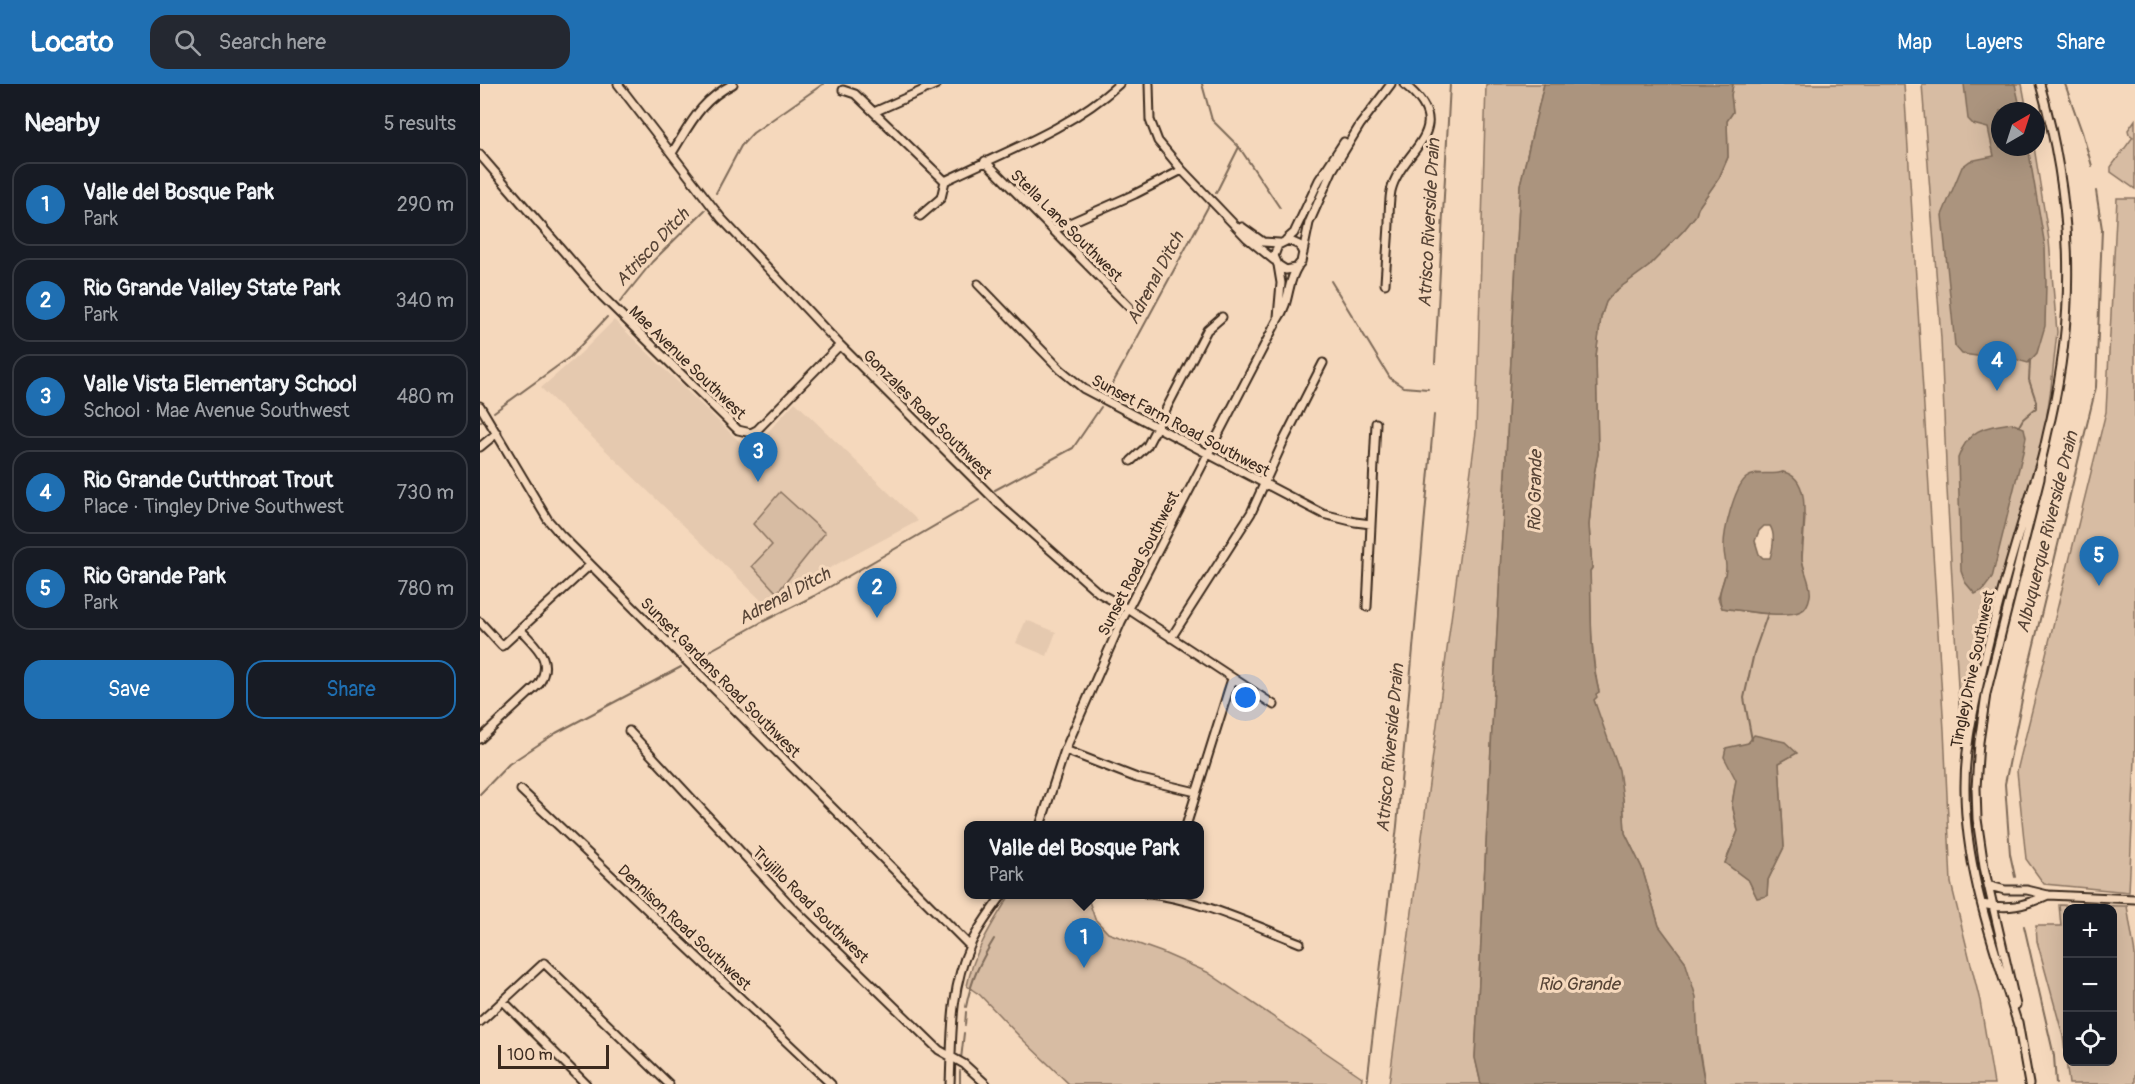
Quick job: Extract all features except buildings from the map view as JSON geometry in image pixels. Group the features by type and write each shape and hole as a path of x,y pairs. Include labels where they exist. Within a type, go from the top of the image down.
{"street":[{"name":"Gonzales Road Southwest","path":"618,84 721,218 840,345 1001,506 1099,593 1128,609 1274,705"},
{"path":"672,153 703,105 733,84"},
{"path":"874,112 937,84"},
{"path":"945,181 1070,121 1092,107 1119,84"},
{"path":"1149,84 1149,109 1153,131 1165,151 1250,241 1286,270 1298,266 1302,260 1309,224 1326,182 1360,125"},
{"path":"1277,264 1275,251 1297,227 1312,193 1329,164 1391,84"},
{"path":"1385,284 1391,191 1398,175 1424,139 1427,126 1427,115 1422,101 1404,84"},
{"name":"Tingley Drive Southwest","path":"2019,1025 1973,870 1966,819 1965,784 1968,741 1991,626 2041,461 2063,354 2069,254 2060,167 2040,84"},
{"path":"843,90 855,94 945,181"},
{"name":"Mae Avenue Southwest","path":"480,155 616,311 738,430 751,433 760,427 840,345"},
{"name":"Stella Lane Southwest","path":"985,162 1129,307"},
{"path":"1054,230 1182,170"},
{"path":"920,216 941,198 945,181"},
{"path":"1227,215 1259,240 1268,244 1284,241 1297,243 1303,253"},
{"name":"Sunset Road Southwest","path":"1277,264 1281,283 1278,319"},
{"name":"Sunset Road Southwest","path":"1041,821 1065,750 1121,622 1287,303 1291,279 1298,266"},
{"name":"Sunset Farm Road Southwest","path":"978,284 1073,382 1084,389 1323,514 1371,524"},
{"path":"1131,461 1144,451 1208,330 1222,317"},
{"path":"1171,638 1251,513 1284,440 1323,363"},
{"name":"Sunset Gardens Road Southwest","path":"480,406 548,520 590,565 970,946"},
{"path":"1366,606 1376,423"},
{"path":"480,447 496,431"},
{"name":"Tingley Drive Southwest","path":"2029,1084 2016,1004 1984,867 1977,819 1976,788 1979,742 1989,683 2040,478 2041,461"},
{"path":"480,622 502,646 590,565"},
{"path":"480,739 539,684 543,676 544,660 541,652 520,629"},
{"path":"1187,821 1232,679"},
{"name":"Trujillo Road Southwest","path":"629,731 791,906 939,1050 964,1064 986,1084"},
{"path":"1065,750 1137,778 1196,792"},
{"name":"Dennison Road Southwest","path":"521,790 831,1084"},
{"path":"1990,886 2048,895 2135,899"},
{"path":"1982,904 2009,908 2031,903 2048,895"},
{"path":"950,1084 954,999 958,979 970,946 999,899"},
{"path":"1177,899 1300,943"},
{"path":"480,1022 544,963 669,1084"},
{"path":"503,1000 586,1084"}],"shaded area":[{"path":"1486,84 1544,84 1520,185 1475,1057 1481,1084 1389,1084 1476,432"},
{"path":"1733,84 1904,84 1944,730 1951,883 1980,1001 1994,1084 1705,1084 1685,961 1659,926 1642,868 1625,833 1623,799 1594,700 1599,692 1592,632 1589,525 1598,454 1596,356 1601,317 1606,302 1614,292 1648,267 1684,230 1719,178 1728,157 1727,121 1733,112 1731,95","holes":["1783,472 1805,517 1802,559 1810,594 1786,614 1722,608 1718,598 1756,473 1775,475","1752,740 1796,753 1779,763 1784,847 1768,880 1767,896 1757,898 1749,881 1725,863 1738,831 1732,804 1736,780 1748,743"]},
{"path":"1922,84 2022,84 2025,102 1991,102 1991,156 2035,156 2049,240 2057,332 2051,388 2032,511 1961,741 1947,489 1941,338"},
{"path":"2135,120 2135,189 2111,172 2111,167 2133,137 2128,130"},
{"path":"2117,198 2135,198 2135,760 2129,892 2044,884 2026,859 2017,771 2106,412"},
{"path":"614,320 741,443 765,435 795,402 918,521 764,603 541,388"},
{"path":"780,492 825,533 777,593 752,566 772,545 753,524"},
{"path":"1026,620 1056,632 1047,656 1016,643"},
{"path":"1008,899 1088,899 1095,919 1108,933 1207,972 1362,1077 1361,1084 1069,1084 980,995 967,986 974,961 990,927"},
{"path":"2059,905 2063,905 2063,1036 2037,941 2036,926 2061,926"},
{"path":"2117,906 2127,906 2135,954 2135,1084 2069,1084 2067,1066 2117,1066"}],"water":[{"name":"Rio Grande","path":"1544,84 1733,84 1731,95 1733,112 1727,121 1728,157 1719,178 1684,230 1648,267 1614,292 1606,302 1601,317 1596,356 1598,454 1589,525 1592,568 1590,571 1592,647 1599,692 1594,700 1619,770 1625,833 1642,868 1659,926 1685,961 1696,997 1698,1047 1705,1084 1481,1084 1475,1058 1520,185"},
{"path":"1964,84 2015,84 2019,102 1991,102 1991,142 1988,128 1973,124 1968,119"},
{"path":"1994,156 2030,156 2045,246 2046,283 2045,326 2037,353 2028,363 1993,353 1977,356 1962,354 1955,346 1942,215 1962,167 1970,161"},
{"path":"2011,423 2024,428 2026,437 2023,452 1992,578 1983,590 1975,594 1965,582 1961,571 1958,458 1967,441 1978,431"},
{"path":"1783,472 1793,477 1800,485 1803,496 1802,559 1810,587 1808,602 1801,611 1784,614 1722,608 1720,592 1726,573 1725,533 1737,491 1750,476","holes":["1764,526 1770,526 1773,537 1772,550 1770,558 1763,558 1759,554 1755,541 1759,531"]},
{"path":"1754,735 1785,742 1797,753 1779,763 1784,847 1768,880 1767,896 1757,898 1749,881 1725,863 1738,831 1732,804 1736,780 1724,757 1726,748 1748,743"}],"waterway":[{"name":"Atrisco Ditch","path":"716,193 741,146 753,133 823,84"},
{"name":"Adrenal Ditch","path":"1202,84 1212,120 1239,147 1280,208"},
{"name":"Atrisco Riverside Drain","path":"1435,363 1450,84"},
{"name":"Albuquerque Riverside Drain","path":"2065,84 2092,166"},
{"name":"Adrenal Ditch","path":"1216,193 1239,147"},
{"name":"Albuquerque Riverside Drain","path":"2015,877 2010,854 2005,784 2029,665 2096,387 2102,229 2096,191"},
{"name":"Adrenal Ditch","path":"1107,394 1209,205"},
{"name":"Atrisco Ditch","path":"620,302 652,262 705,210"},
{"path":"1331,281 1390,378 1403,387 1428,389"},
{"name":"Atrisco Ditch","path":"494,412 570,357 607,317"},
{"path":"2019,426 2023,419 2036,408 2029,380 2030,361"},
{"name":"Adrenal Ditch","path":"995,490 1073,448 1101,407"},
{"name":"Atrisco Riverside Drain","path":"1367,1084 1397,826 1434,415"},
{"name":"Adrenal Ditch","path":"695,659 814,596 979,500"},
{"path":"1752,740 1744,698 1754,653 1768,613"},
{"name":"Adrenal Ditch","path":"480,794 509,764 556,733 681,667"},
{"name":"Albuquerque Riverside Drain","path":"2024,926 2054,1056 2056,1084"},
{"path":"966,1007 977,972 994,939"},
{"path":"965,1025 966,1012"},
{"path":"961,1059 964,1033"},
{"path":"960,1071 960,1084"}],"place":[{"name":"Rio Grande Cutthroat Trout","path":"1997,391"},
{"name":"Valle Vista Elementary School","path":"758,482"},
{"name":"Rio Grande Park","path":"2099,586"},
{"name":"Rio Grande Valley State Park","path":"877,618"},
{"name":"Valle del Bosque Park","path":"1084,968"}]}
